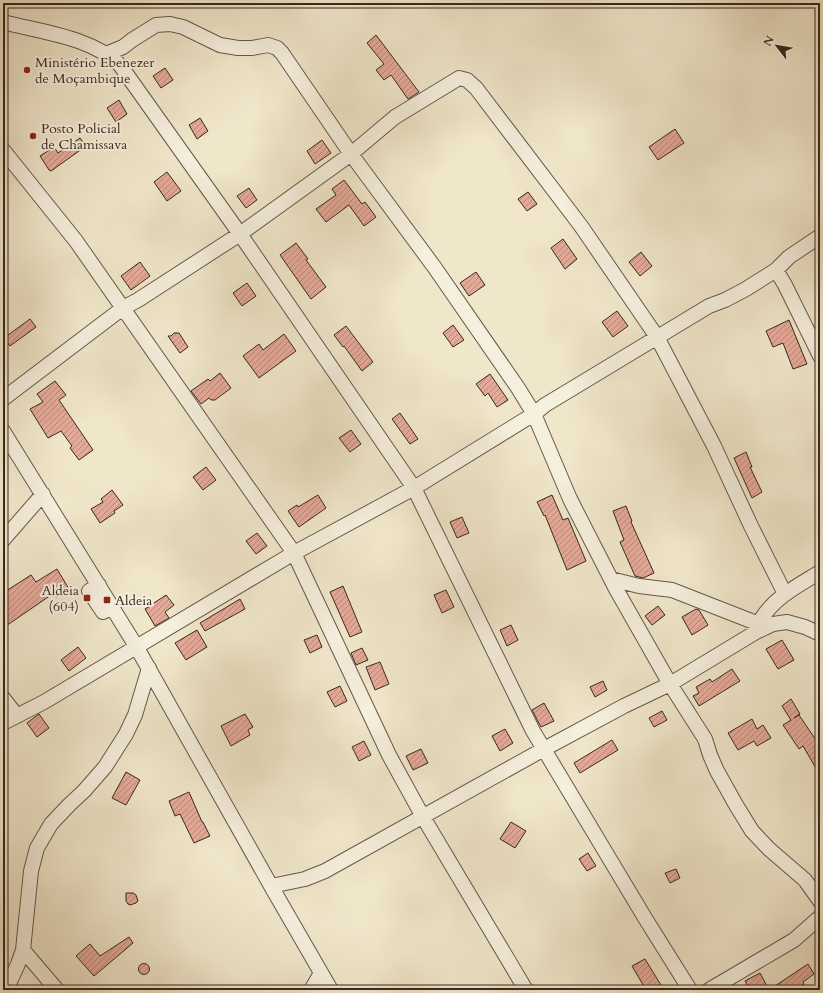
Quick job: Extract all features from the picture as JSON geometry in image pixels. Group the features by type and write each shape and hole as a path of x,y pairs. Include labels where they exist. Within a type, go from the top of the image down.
{"street":[{"path":"3,22 67,37 106,54 120,65 240,234 414,488 533,731 690,990"},
{"path":"106,54 123,47 156,25 170,24 183,27 220,45 245,48 268,45 277,48 282,53 351,154 435,268 518,388 534,414 570,499 610,579 670,684 706,739 710,755 717,771 752,831 769,849 805,880 820,901"},
{"path":"3,398 123,308 138,300 240,234 351,154 399,114 459,78 467,80 476,88 580,226 657,337 714,446 751,526 785,594"},
{"path":"3,150 76,241 294,553 389,755 422,817 526,990"},
{"path":"3,723 44,702 294,553 414,488 534,414 545,405 657,337 709,306 725,300 746,289 776,270 789,257 820,236"},
{"path":"776,270 820,356"},
{"path":"3,431 149,668 331,990"},
{"path":"3,540 43,494"},
{"path":"758,628 762,618 774,603 785,594 820,572"},
{"path":"610,579 640,586 672,590 758,628"},
{"path":"271,886 305,879 325,871 544,748 624,706 670,684 758,628 787,622 805,626 820,634"},
{"path":"6,990 23,950 31,871 37,848 51,824 84,791 105,767 126,734 134,715 149,668"},
{"path":"3,698 17,716"},
{"path":"709,990 794,940 820,917"},
{"path":"23,950 57,990"},
{"path":"311,990 321,973"}],"building":[{"path":"376,35 419,92 408,99 391,75 384,80 376,70 384,64 367,43"},
{"path":"165,68 173,80 161,88 153,76"},
{"path":"119,100 127,114 116,122 107,108"},
{"path":"200,118 208,131 197,139 189,125"},
{"path":"675,129 684,143 658,160 649,147"},
{"path":"80,138 86,146 51,171 49,170 40,156 54,147 58,153"},
{"path":"322,140 331,153 315,164 307,151"},
{"path":"167,172 181,191 167,201 154,182"},
{"path":"344,180 362,204 365,202 376,217 364,226 349,205 326,222 316,209 336,195 332,189"},
{"path":"249,188 257,200 246,208 237,196"},
{"path":"528,192 537,204 527,211 518,199"},
{"path":"563,239 577,259 565,269 551,248"},
{"path":"296,243 308,259 306,260 326,287 311,299 280,255"},
{"path":"641,252 652,266 640,276 629,262"},
{"path":"140,262 150,276 131,290 121,276"},
{"path":"476,272 485,285 469,296 460,283"},
{"path":"247,283 256,296 242,306 233,293"},
{"path":"617,311 628,326 613,337 602,322"},
{"path":"30,319 36,327 10,346 4,338"},
{"path":"789,320 807,364 793,369 783,343 773,347 766,331"},
{"path":"453,325 464,340 453,347 443,333"},
{"path":"346,326 373,362 362,371 334,335"},
{"path":"174,333 179,333 188,347 180,353 168,336 171,336"},
{"path":"284,334 296,351 259,378 243,356 259,344 263,350"},
{"path":"220,373 231,388 215,400 211,400 209,398 201,404 191,391 208,379 210,381"},
{"path":"490,374 508,400 497,407 488,393 485,396 476,384"},
{"path":"55,381 66,395 59,400 93,450 79,460 70,448 72,446 61,431 48,438 30,409 43,402 37,394"},
{"path":"400,413 418,439 410,444 392,419"},
{"path":"351,430 361,444 350,452 339,438"},
{"path":"746,452 752,467 750,467 762,492 752,498 734,458"},
{"path":"206,467 216,480 203,490 193,477"},
{"path":"112,490 123,505 114,511 115,513 100,523 91,509 103,502 101,499"},
{"path":"318,495 326,508 299,527 288,511"},
{"path":"552,495 563,520 568,518 586,561 567,570 545,515 544,516 537,502"},
{"path":"626,506 632,521 631,522 654,573 643,578 635,576 620,542 624,540 613,511"},
{"path":"462,517 469,533 457,538 450,522"},
{"path":"257,533 267,546 256,554 246,541"},
{"path":"57,569 69,589 56,597 54,593 3,628 3,593 31,575 36,582"},
{"path":"343,586 362,632 350,637 330,592"},
{"path":"446,590 454,607 442,613 434,595"},
{"path":"166,595 174,605 165,612 169,618 155,626 145,609"},
{"path":"240,599 245,609 205,631 200,623"},
{"path":"658,606 665,615 652,625 645,616"},
{"path":"696,609 699,610 708,625 692,635 682,617"},
{"path":"511,625 518,640 507,646 500,630"},
{"path":"197,630 207,647 186,660 175,643"},
{"path":"317,635 322,647 310,653 304,640"},
{"path":"782,640 794,660 778,669 766,649"},
{"path":"78,647 86,658 69,671 61,660"},
{"path":"362,648 368,660 356,665 351,653"},
{"path":"380,662 389,684 375,690 366,667"},
{"path":"732,669 740,681 699,706 693,696 699,693 696,687 710,679 712,682"},
{"path":"603,681 607,690 595,697 590,687"},
{"path":"340,686 347,701 335,707 327,692"},
{"path":"791,699 800,714 794,718 799,715 820,746 820,775 803,746 799,749 783,725 791,720 782,706"},
{"path":"544,703 554,721 541,727 532,710"},
{"path":"662,711 667,720 654,727 649,718"},
{"path":"39,714 49,728 37,737 27,723"},
{"path":"245,714 253,727 248,730 250,735 231,746 221,726"},
{"path":"752,719 757,729 763,725 771,738 757,746 754,741 738,750 728,733"},
{"path":"505,729 513,743 500,751 492,736"},
{"path":"612,740 618,750 580,773 574,763"},
{"path":"364,741 371,755 359,761 352,747"},
{"path":"421,749 428,763 413,770 406,756"},
{"path":"126,772 140,780 126,805 112,798"},
{"path":"189,792 210,836 194,843 180,814 175,816 169,801"},
{"path":"511,822 526,831 515,848 500,839"},
{"path":"588,853 596,866 587,871 579,859"},
{"path":"676,869 680,878 670,883 665,873"},
{"path":"126,893 133,893 136,895 138,901 130,905 128,904 126,901"},
{"path":"129,937 133,943 94,976 76,956 90,944 100,956"},
{"path":"645,959 664,990 646,990 632,966"},
{"path":"142,964 146,964 148,965 148,973 142,974 139,971 139,967"},
{"path":"808,964 814,974 803,982 804,984 794,990 769,990"},
{"path":"760,973 769,990 750,990 745,981"}],"place":[{"name":"Ministério Ebenezer de Moçambique","path":"27,70"},
{"name":"Posto Policial de Chamissava","path":"33,136"},
{"name":"Aldeia (604)","path":"87,598"},
{"name":"Aldeia","path":"107,600"}]}
